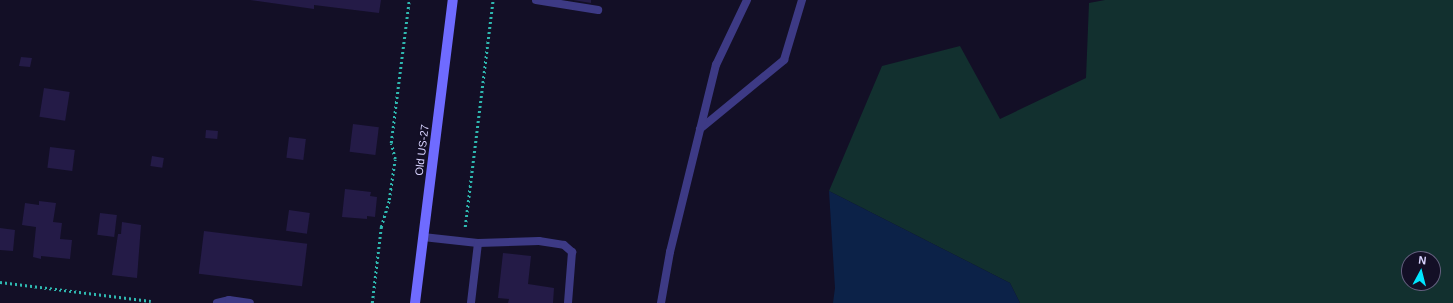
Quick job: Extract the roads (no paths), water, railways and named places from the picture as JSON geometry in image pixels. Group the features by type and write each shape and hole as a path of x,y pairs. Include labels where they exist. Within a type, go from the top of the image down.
{"main road":[{"name":"Old US-27","path":"415,303 453,0"}],"lane":[{"path":"536,0 598,10"},
{"path":"661,303 670,252 716,65 747,0"},
{"path":"700,129 784,60 802,0"},
{"path":"423,237 478,243 539,241 564,245 572,252 568,303"},
{"path":"471,303 478,243"},
{"path":"217,303 229,300 250,303"}],"water":[{"path":"829,191 1010,283 1020,303 833,303 835,288"}]}
